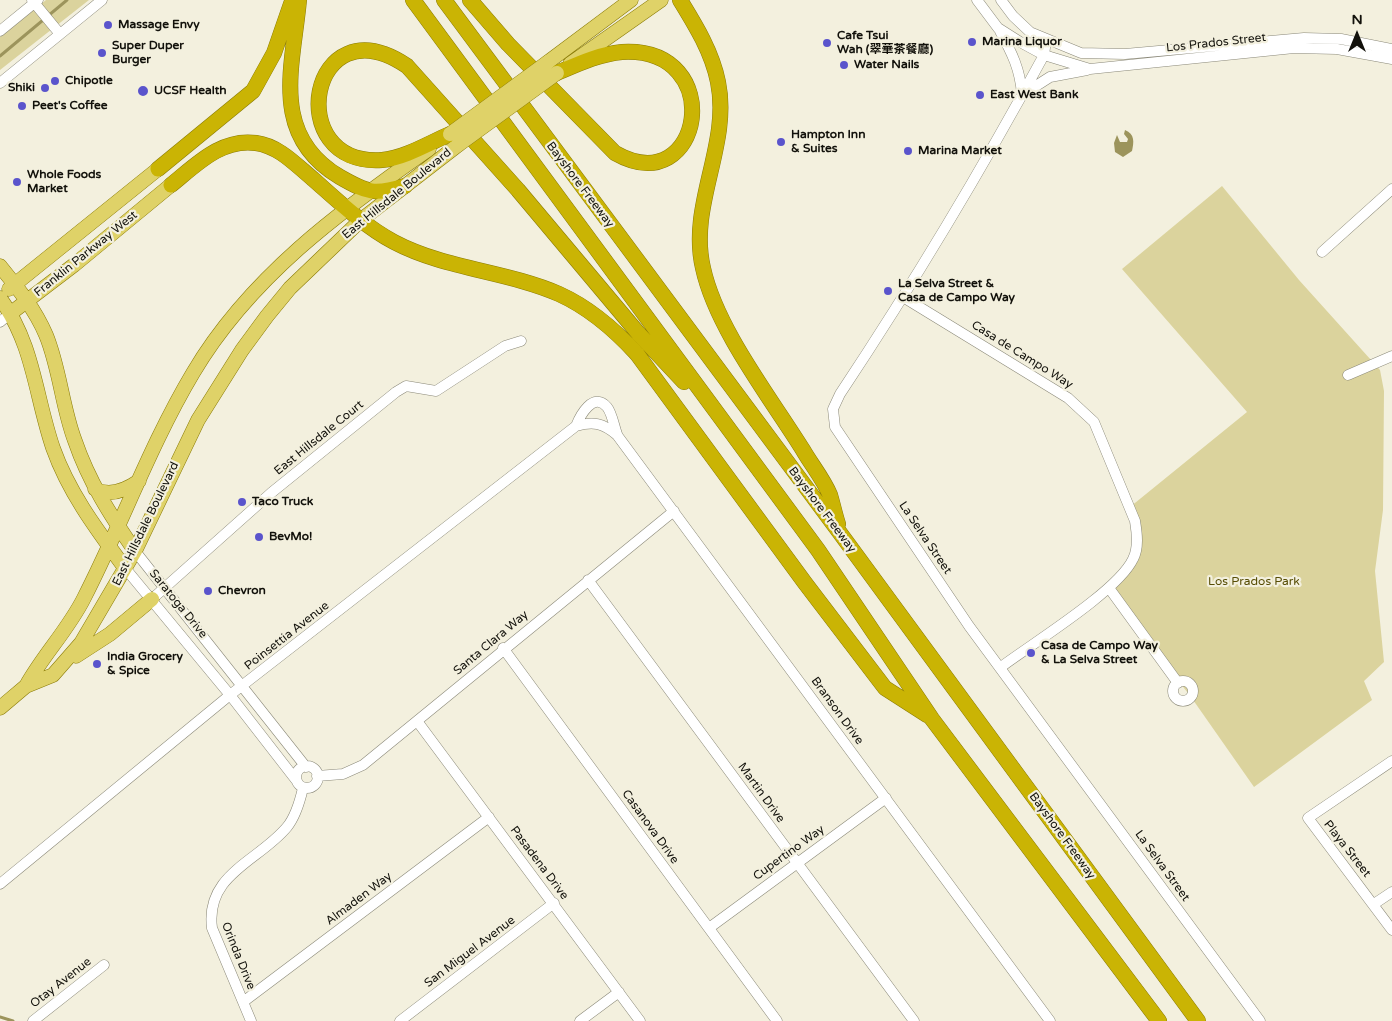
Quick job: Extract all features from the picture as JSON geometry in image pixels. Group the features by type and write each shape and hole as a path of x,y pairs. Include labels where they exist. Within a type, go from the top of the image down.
{"highway":[{"path":"158,169 252,91 274,53 292,0"},
{"path":"299,0 289,90 297,129 311,152 321,163 368,192 385,192 405,186"},
{"name":"Bayshore Freeway","path":"413,0 847,590 932,718 1159,1021"},
{"name":"Bayshore Freeway","path":"444,0 840,533 1198,1021"},
{"path":"470,0 508,44 615,153 638,163 652,163 665,158 686,140 693,116 690,92 683,80 665,63 643,54 620,52 553,67"},
{"path":"680,0 703,38 715,67 720,90 718,132 699,225 700,253 706,281 726,327 830,494 840,533"},
{"path":"454,139 383,160 358,157 336,145 323,127 318,105 320,85 332,64 352,51 375,49 386,53 407,66 518,190 638,333 727,427"},
{"path":"171,185 220,148 236,143 258,143 268,146 288,158 361,220 391,240 417,253 559,294 595,315 618,334 646,365 805,584 885,688 932,718"}],"main road":[{"name":"East Hillsdale Boulevard","path":"553,67 631,0"},
{"name":"East Hillsdale Boulevard","path":"26,686 36,668 75,616 193,372 235,312 296,251 346,208 368,192 454,139 553,67 661,0"},
{"name":"East Hillsdale Boulevard","path":"0,708 26,686 54,675 93,626 135,550 188,439 242,350 290,288 361,220 405,186 454,139"},
{"name":"Franklin Parkway West","path":"0,297 158,169"},
{"name":"Franklin Parkway West","path":"5,318 171,185"},
{"name":"Saratoga Drive","path":"0,266 27,301 46,336 69,424 95,489 118,527 135,550"},
{"name":"Saratoga Drive","path":"0,297 5,318 18,326 30,359 47,430 60,467 76,498 125,568"},
{"path":"95,489 102,492 127,490 139,481"},
{"path":"67,661 110,634 152,599"}],"street":[{"path":"0,83 102,0"},
{"path":"976,0 998,28 1016,58 1021,74 1022,95"},
{"name":"Los Prados Street","path":"1001,0 1020,24 1046,40 1081,53 1125,54 1304,38 1341,39 1392,49"},
{"path":"0,31 36,3 60,34"},
{"name":"Los Prados Street","path":"998,28 1044,55 1090,69 1301,48 1336,49 1392,59"},
{"name":"La Selva Street","path":"1046,40 1044,55 1022,95 903,296 840,394 834,409 835,427 970,626 1260,1021"},
{"path":"1022,95 1050,77 1090,69"},
{"path":"1322,252 1392,189"},
{"name":"Casa de Campo Way","path":"903,296 1068,398 1094,422 1131,510 1137,536 1135,556 1126,572 1109,588 1001,667"},
{"name":"East Hillsdale Court","path":"152,599 271,493 396,392 406,386 436,391 505,346 521,341"},
{"path":"1348,374 1392,356"},
{"path":"576,426 585,407 595,403 602,403 609,411 617,435"},
{"name":"Poinsettia Avenue","path":"0,884 230,695 576,426 597,423"},
{"name":"Branson Drive","path":"597,423 608,427 617,435 674,510 1050,1021"},
{"name":"Santa Clara Way","path":"317,776 343,774 363,765 503,648 674,510"},
{"name":"Saratoga Drive","path":"135,550 306,767"},
{"name":"Saratoga Drive","path":"125,568 230,695 300,784"},
{"name":"Martin Drive","path":"588,580 914,1021"},
{"path":"1109,588 1178,683"},
{"name":"Casanova Drive","path":"503,648 777,1021"},
{"name":"Pasadena Drive","path":"417,721 640,1021"},
{"name":"Playa Street","path":"1392,761 1308,818 1392,930"},
{"path":"306,767 314,769 317,776 314,786 300,784 298,771 306,767"},
{"name":"Orinda Drive","path":"251,1021 212,928 210,911 214,899 230,874 287,827 298,809 300,784"},
{"name":"Cupertino Way","path":"708,928 886,798"},
{"name":"Almaden Way","path":"243,1002 489,817"},
{"path":"1374,904 1392,892"},
{"name":"San Miguel Avenue","path":"400,1021 554,904"},
{"name":"Otay Avenue","path":"33,1021 104,965"},
{"path":"580,1021 619,992"}],"green space":[{"path":"46,0 89,0 0,70 0,37"},
{"name":"Los Prados Park","path":"1222,186 1299,280 1380,370 1384,391 1383,510 1375,571 1384,662 1364,681 1372,700 1254,787 1191,697 1107,589 1136,557 1130,507 1247,412 1122,269"}],"shaded area":[{"path":"1125,130 1131,134 1133,144 1132,151 1123,157 1115,152 1114,143 1117,135 1120,142 1127,142 1128,139 1124,134"}],"waterway":[{"path":"0,56 67,0"},
{"path":"0,1017 13,1021"}],"place":[{"name":"Massage Envy","path":"108,25"},
{"name":"Marina Liquor","path":"972,42"},
{"name":"Cafe Tsui Wah (翠華茶餐廳)","path":"827,43"},
{"name":"Super Duper Burger","path":"102,53"},
{"name":"Water Nails","path":"844,65"},
{"name":"Chipotle","path":"55,81"},
{"name":"Shiki","path":"45,88"},
{"name":"UCSF Health","path":"143,91"},
{"name":"East West Bank","path":"980,95"},
{"name":"Peet's Coffee","path":"22,106"},
{"name":"Hampton Inn & Suites","path":"781,142"},
{"name":"Marina Market","path":"908,151"},
{"name":"Whole Foods Market","path":"17,182"},
{"name":"La Selva Street & Casa de Campo Way","path":"888,291"},
{"name":"Taco Truck","path":"242,502"},
{"name":"BevMo!","path":"259,537"},
{"name":"Chevron","path":"208,591"},
{"name":"Casa de Campo Way & La Selva Street","path":"1031,653"},
{"name":"India Grocery & Spice","path":"97,664"}]}
